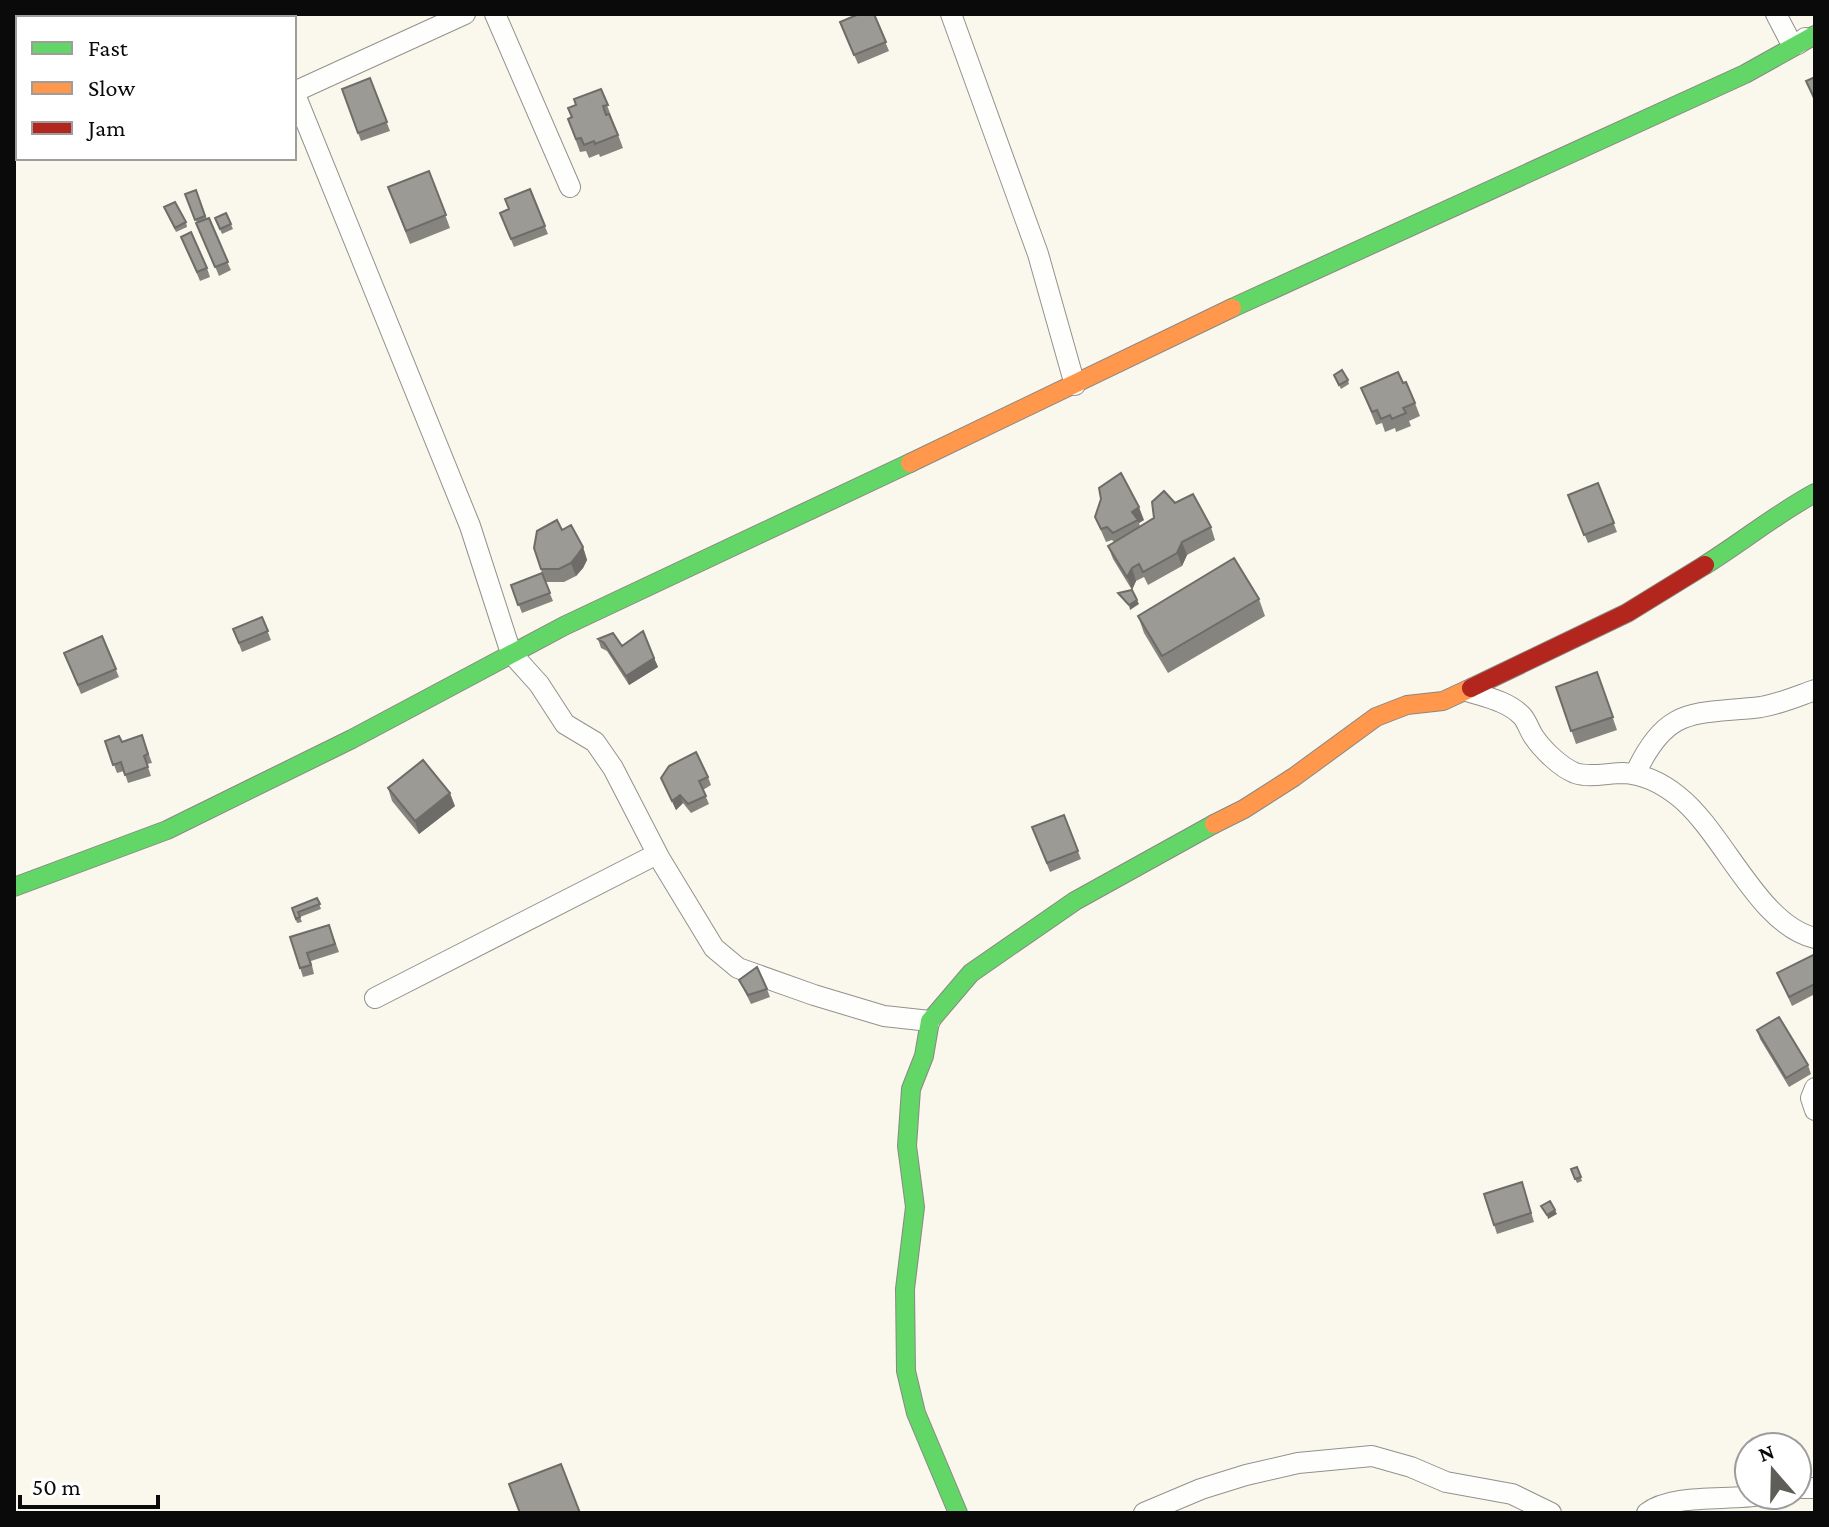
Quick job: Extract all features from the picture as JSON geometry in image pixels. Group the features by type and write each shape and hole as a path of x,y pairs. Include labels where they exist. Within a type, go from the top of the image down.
{"street":[{"path":"296,91 465,14"},
{"path":"495,14 570,187"},
{"path":"951,14 1038,254 1075,385"},
{"path":"1776,14 1789,39 1806,40"},
{"path":"14,887 167,830 352,739 511,653 1210,318 1745,74 1806,40 1815,25"},
{"path":"296,97 470,526 511,653 539,684 565,724 595,742 613,768 657,854 714,948 738,968 814,995 884,1016 930,1021"},
{"path":"958,1513 916,1413 906,1371 905,1289 915,1207 907,1146 911,1089 924,1056 930,1021 971,973 1075,901 1190,835 1244,809 1376,717 1407,705 1443,701 1627,613 1749,538 1784,510 1815,493"},
{"path":"1635,774 1647,749 1666,728 1683,716 1762,707 1815,690"},
{"path":"1467,691 1511,707 1523,717 1534,738 1559,762 1576,773 1635,774 1662,784 1699,815 1748,883 1778,918 1804,936 1815,938"},
{"path":"375,998 657,854"},
{"path":"1815,1088 1811,1098 1815,1110"},
{"path":"1144,1513 1201,1489 1246,1475 1298,1463 1372,1456 1411,1467 1446,1482 1512,1494 1551,1513"},
{"path":"1647,1513 1661,1505 1733,1496"}],"building":[{"path":"859,14 874,14 886,42 854,55 840,22"},
{"path":"1815,77 1815,100 1806,81"},
{"path":"370,78 387,122 358,133 342,89"},
{"path":"601,89 608,105 603,106 606,115 609,114 618,135 584,145 581,138 576,139 568,119 572,117 568,108 576,105 574,99"},
{"path":"429,171 446,215 406,231 388,187"},
{"path":"530,189 545,226 511,239 500,213 509,209 505,199"},
{"path":"196,190 205,216 195,220 185,194"},
{"path":"175,202 186,222 175,228 164,207"},
{"path":"226,213 231,224 220,229 215,218"},
{"path":"209,218 228,262 215,267 196,223"},
{"path":"191,232 207,268 197,272 181,237"},
{"path":"1342,370 1348,380 1339,385 1334,375"},
{"path":"1398,372 1415,403 1403,408 1406,413 1392,419 1390,415 1381,419 1377,410 1372,412 1361,388"},
{"path":"1121,473 1139,507 1132,512 1138,520 1113,533 1107,527 1101,529 1095,517 1101,499 1099,488"},
{"path":"1598,483 1614,523 1584,535 1568,495"},
{"path":"1164,491 1175,503 1193,494 1211,527 1182,542 1177,553 1143,572 1139,564 1132,568 1127,577 1108,546 1154,518 1152,502"},
{"path":"557,520 562,530 571,525 583,547 571,563 559,569 541,569 534,548 537,531"},
{"path":"1234,558 1259,599 1162,656 1138,616"},
{"path":"542,573 550,593 518,605 511,585"},
{"path":"1132,590 1137,600 1129,605 1118,593"},
{"path":"262,617 268,631 239,643 233,629"},
{"path":"643,631 654,658 626,676 598,639 613,633 622,646"},
{"path":"102,636 116,669 78,685 64,653"},
{"path":"1597,672 1613,717 1571,731 1556,687"},
{"path":"142,735 148,767 125,775 121,762 113,765 105,741 119,736 122,742"},
{"path":"696,752 708,777 699,781 706,796 688,804 680,795 672,801 661,778 669,766"},
{"path":"423,760 450,793 415,821 388,788"},
{"path":"1064,815 1078,851 1047,863 1032,827"},
{"path":"317,898 320,904 298,912 300,917 296,919 292,908"},
{"path":"329,925 335,944 307,953 311,965 300,968 290,937"},
{"path":"1815,954 1815,984 1789,997 1777,973"},
{"path":"757,967 767,989 748,995 739,980"},
{"path":"1779,1017 1808,1065 1786,1078 1757,1030"},
{"path":"1577,1167 1581,1177 1575,1179 1571,1169"},
{"path":"1522,1182 1531,1213 1494,1225 1484,1194"},
{"path":"1550,1201 1555,1210 1547,1215 1541,1206"},
{"path":"561,1464 580,1513 520,1513 509,1484"}],"traffic: fast":[{"path":"1232,308 1745,74 1815,35"},
{"path":"14,887 167,830 352,739 564,626 910,463"},
{"path":"1705,565 1815,493"},
{"path":"958,1513 916,1413 906,1371 905,1289 915,1207 907,1146 911,1089 924,1056 930,1021 971,973 1075,901 1214,824"}],"traffic: slow":[{"path":"910,463 1232,308"},
{"path":"1214,824 1294,777 1376,717 1407,705 1443,701 1471,688"}],"traffic: jam":[{"path":"1471,688 1627,613 1705,565"}]}
